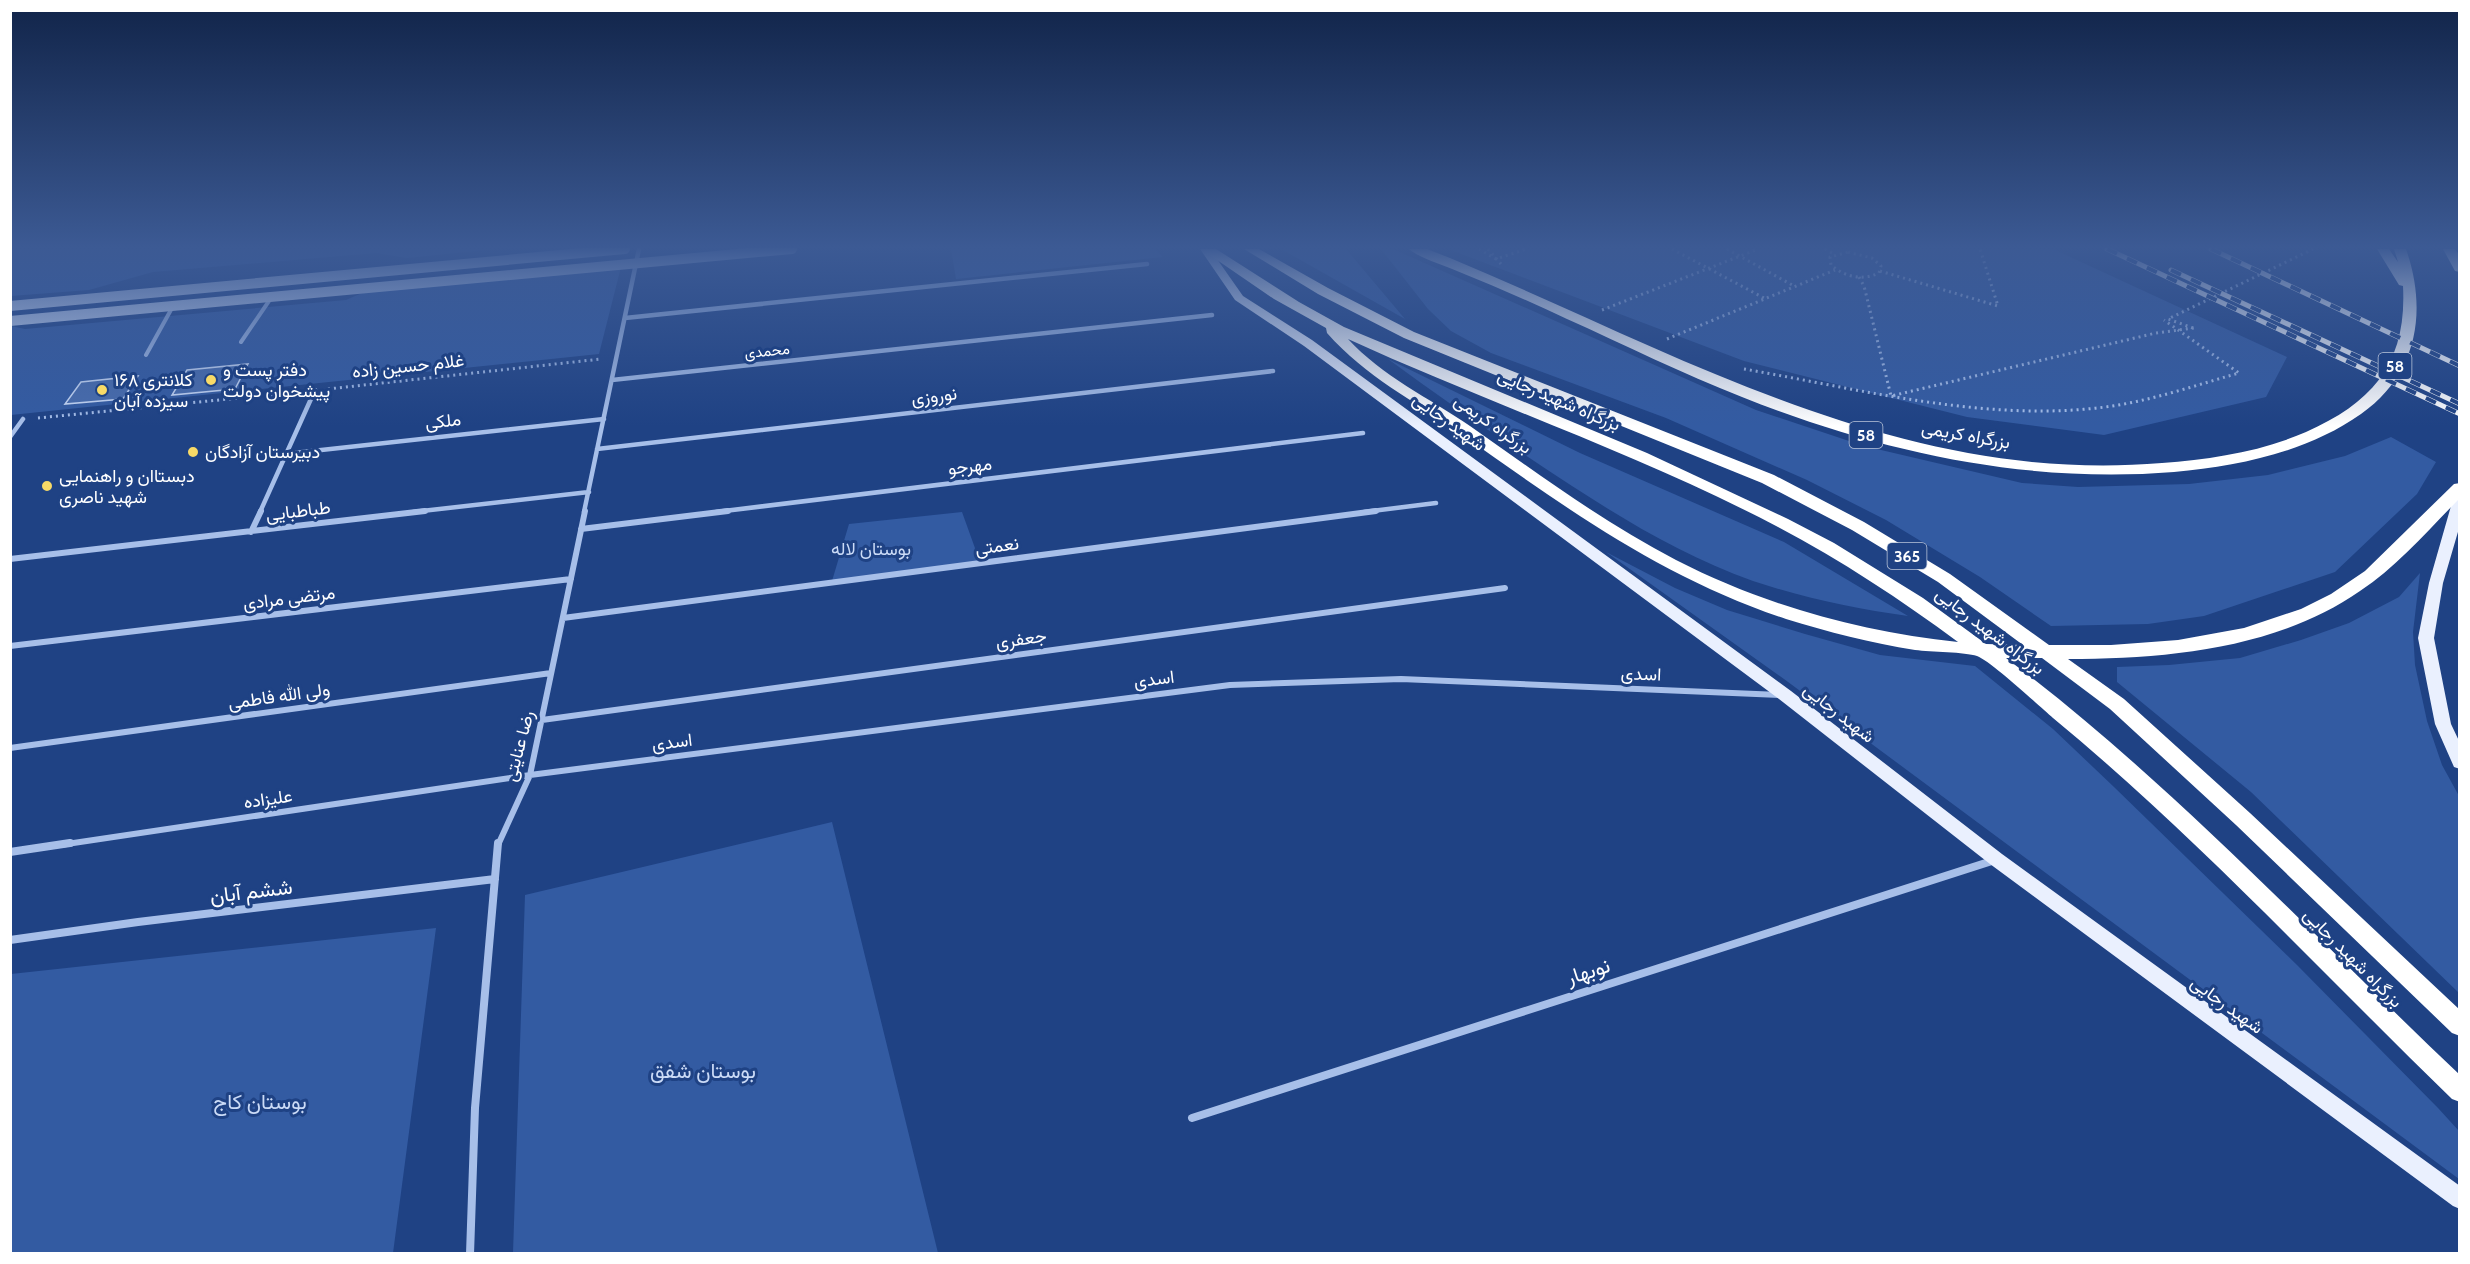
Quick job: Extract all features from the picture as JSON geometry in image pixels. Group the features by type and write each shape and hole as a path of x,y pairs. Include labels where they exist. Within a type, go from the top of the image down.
{"highway":[{"name":"بزرگراه شهید رجایی","path":"1302,308 1323,321 1736,500 1827,546 1908,596 2067,715 2199,836 2460,1091"},
{"name":"بزرگراه شهید رجایی","path":"1356,308 1409,335 1768,479 1858,526 1944,578 2117,704 2243,819 2460,1026"},
{"name":"بزرگراه کریمی","path":"1550,308 1749,395 1830,424 1908,447 1998,463 2073,471 2147,471 2212,462 2280,447 2343,420 2379,393 2397,363 2410,326 2411,308"},
{"name":"بزرگراه کریمی","path":"1323,321 1362,360 1566,501 1637,547 1702,580 1761,604 1827,624 1882,637 1962,649 2108,651 2199,645 2270,627 2338,598 2388,562 2460,488"}],"main road":[{"path":"10,321 143,308"},
{"name":"شهید رجایی","path":"1254,308 1308,343 1785,695 1996,859 2460,1199"},
{"path":"2460,499 2436,583 2426,638 2443,724 2460,763"}],"street":[{"name":"رضا عنایتی","path":"470,1254 475,1108 498,844 530,775 626,308"},
{"path":"624,318 721,308"},
{"name":"محمدی","path":"612,380 1212,315"},
{"name":"نوروزی","path":"597,449 1273,371"},
{"path":"251,532 315,390"},
{"path":"10,437 23,419"},
{"name":"ملکی","path":"285,454 604,419"},
{"name":"مهرجو","path":"581,529 1363,433"},
{"name":"طباطبایی","path":"10,559 589,492"},
{"name":"نعمتی","path":"563,618 1436,503"},
{"name":"مرتضی مرادی","path":"10,646 571,579"},
{"name":"جعفری","path":"542,720 1505,588"},
{"name":"ولی الله فاطمی","path":"10,748 551,673"},
{"name":"اسدی","path":"530,775 1230,684 1401,679 1785,695"},
{"name":"علیزاده","path":"10,852 530,775"},
{"name":"نوبهار","path":"1192,1118 1996,859"},
{"name":"ششم آبان","path":"10,940 495,879"}],"lane":[{"path":"146,355 171,308"},
{"path":"241,342 265,308"}],"path":[{"path":"1606,308 1601,310 1611,314"},
{"path":"1666,339 1740,308"},
{"path":"1870,308 1891,396"},
{"path":"1891,396 2156,333 2194,328 2168,319 2191,308"},
{"path":"1741,368 1891,396 1992,411 2068,412 2140,399 2239,373 2164,320"},
{"path":"1660,336 1676,344"},
{"name":"غلام حسین زاده","path":"23,419 616,357"}],"green space":[{"path":"258,308 611,308 599,354 11,415 11,326 25,329"},
{"path":"1385,308 1396,308 1405,319"},
{"path":"1526,308 1756,410 1864,446 2022,483 2078,487 2189,484 2268,475 2345,456 2391,437 2436,462 2417,494 2335,572 2204,616 2148,624 2051,626 1980,577 1886,520 1807,480 1666,418 1491,353 1451,331 1428,309"},
{"path":"1604,308 2181,308 2287,357 2266,397 2104,435 1967,417 1744,361"},
{"path":"1388,359 1580,453 1784,542 1908,616 1791,593 1729,572 1682,551 1572,486 1479,424"},
{"name":"بوستان لاله","path":"962,512 980,562 832,581 849,524"},
{"path":"1606,552 1675,588 1727,610 1880,655 1975,666 2053,729 2114,787 2297,965 2438,1108 2459,1131 2459,1179 1784,679"},
{"path":"2420,573 2413,632 2415,665 2427,721 2442,765 2459,796 2459,993 2251,792 2117,682 2117,667 2169,665 2240,658 2349,623 2399,597"},
{"name":"بوستان شفق","path":"832,822 938,1253 513,1253 525,895"},
{"name":"بوستان کاج","path":"436,928 393,1253 11,1253 11,974"}],"building":[{"name":"دفتر پست و پیشخوان دولت","path":"248,364 235,389 172,395 187,370"},
{"name":"کلانتری ۱۶۸ سیزده آبان","path":"138,376 123,399 65,404 81,382"}],"railway":[{"path":"2233,308 2460,414"},
{"path":"2253,308 2460,404"},
{"path":"2337,308 2460,366"}],"place":[{"name":"دفتر پست و پیشخوان دولت","path":"211,380"},
{"name":"کلانتری ۱۶۸ سیزده آبان","path":"102,390"},
{"name":"دبیرستان آزادگان","path":"193,452"},
{"name":"دبستاان و راهنمایی شهید ناصری","path":"47,486"}]}
